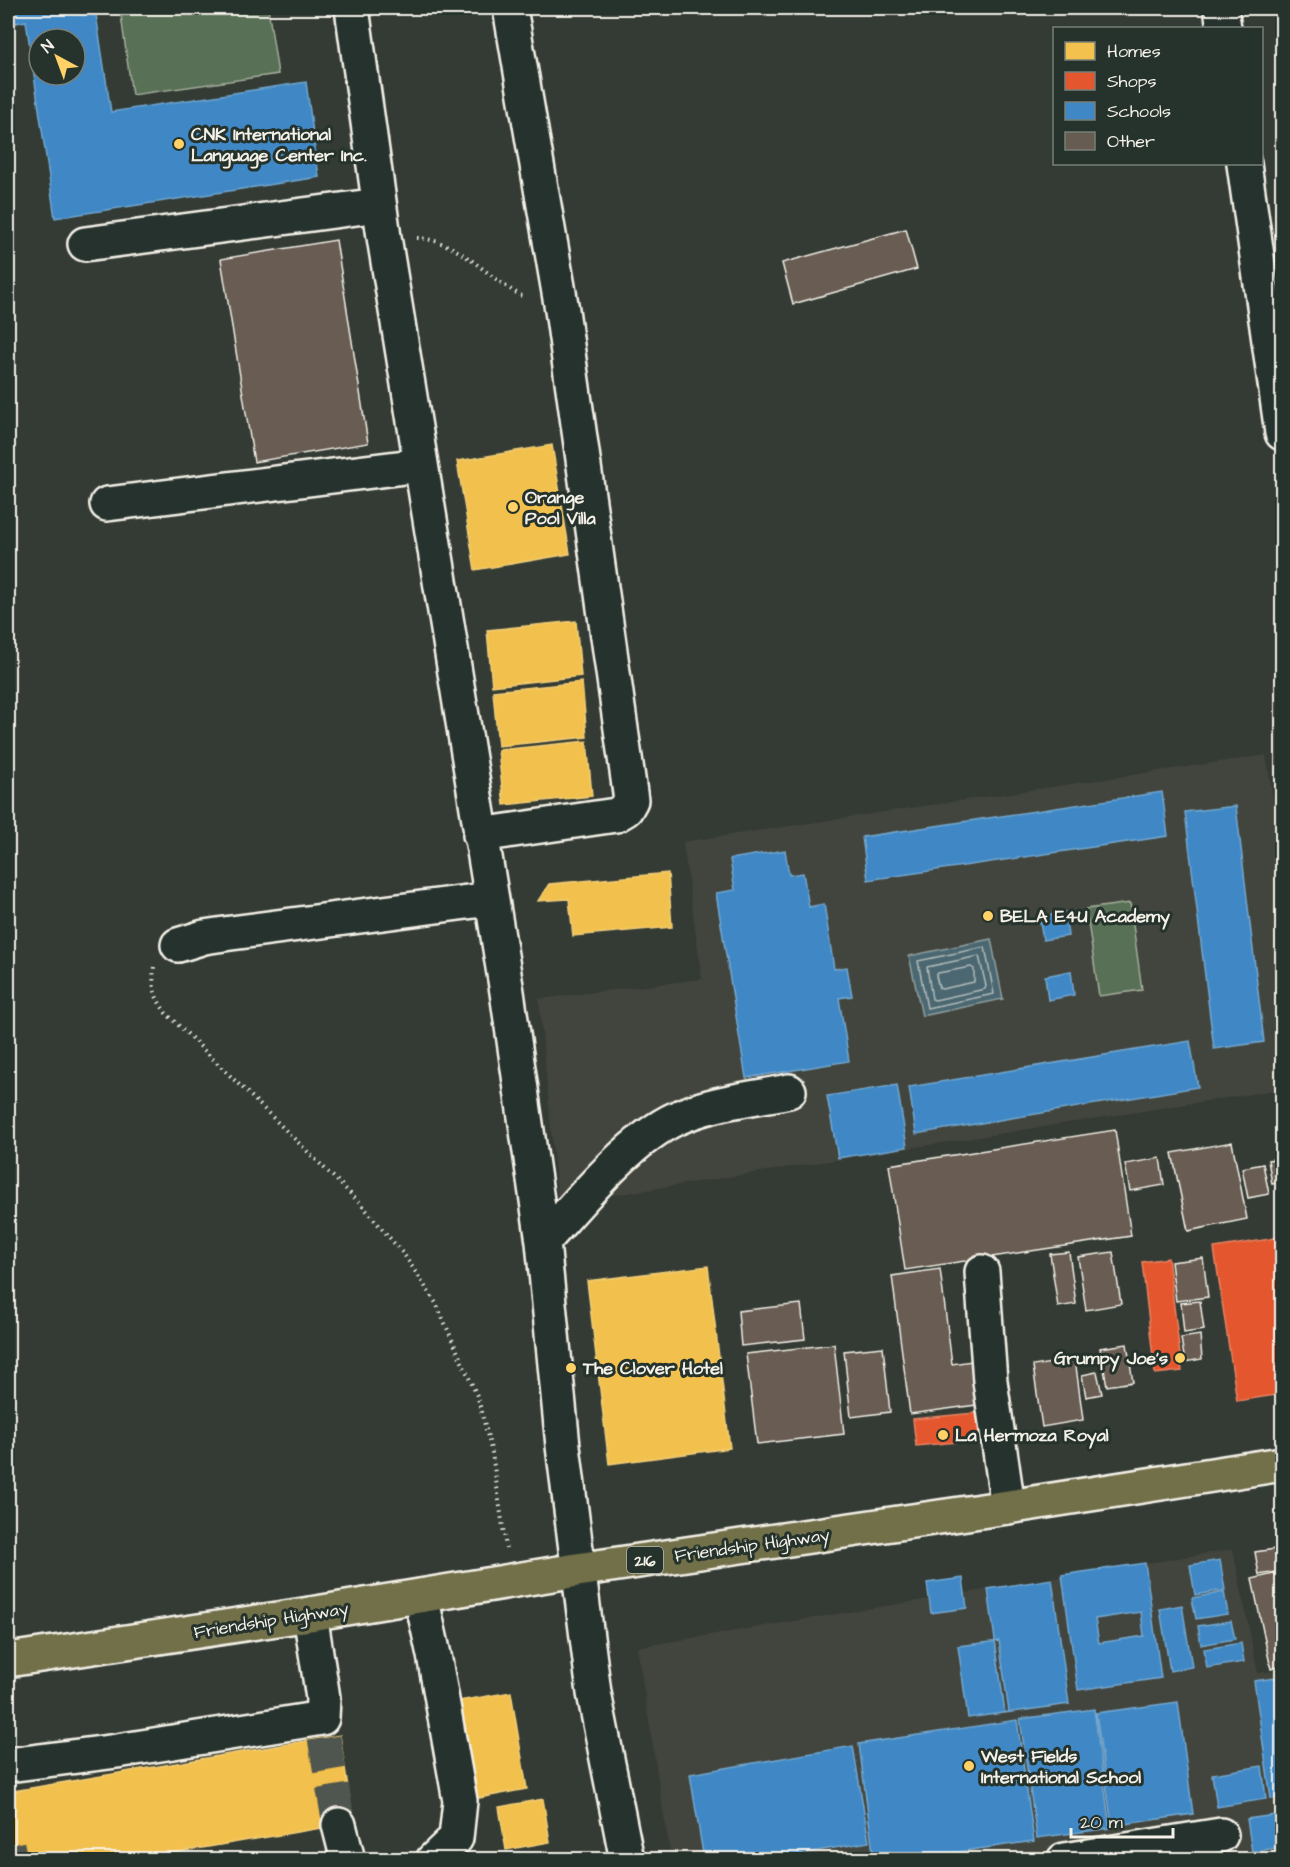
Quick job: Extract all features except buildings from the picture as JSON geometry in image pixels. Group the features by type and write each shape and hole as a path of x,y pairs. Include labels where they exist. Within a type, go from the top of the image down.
{"main road":[{"name":"Friendship Highway","path":"8,1660 578,1570 1282,1464"}],"street":[{"path":"352,8 384,237 490,899 507,992 543,1242 563,1446 594,1693 627,1860"},
{"path":"480,835 616,814 626,809 631,800 562,310 510,8"},
{"path":"1221,8 1224,27"},
{"path":"1244,165 1282,433"},
{"path":"85,244 380,205"},
{"path":"107,504 421,465"},
{"path":"178,945 231,933 490,899"},
{"path":"543,1242 590,1190 653,1132 676,1118 704,1108 789,1091"},
{"path":"982,1272 990,1381 1008,1507"},
{"path":"421,1596 434,1654 460,1801 456,1838 433,1860"},
{"path":"8,1765 323,1728 323,1698 310,1614"},
{"path":"339,1825 348,1860"},
{"path":"1064,1860 1221,1835"}],"path":[{"path":"384,237 425,238 455,249 522,296 562,310"},
{"path":"178,945 162,953 154,966 152,982 155,999 160,1006 361,1204 405,1256 436,1303 461,1357 480,1409 492,1453 511,1581"}],"shaded area":[{"name":"BELA E4U Academy","path":"1266,755 1282,853 1282,1089 558,1204 539,999 702,979 683,842"},
{"name":"West Fields International School","path":"1233,1549 1258,1673 1282,1670 1282,1859 671,1859 637,1647"}],"green space":[{"path":"120,8 268,8 278,74 132,95"},
{"path":"1130,903 1142,990 1099,996 1086,909"}],"water":[{"path":"991,939 1003,999 922,1016 909,956"}],"tunnel":[{"path":"324,1738 339,1825"},
{"path":"8,1845 11,1860"}],"place":[{"name":"CNK International Language Center Inc.","path":"179,144"},
{"name":"Orange Pool Villa","path":"513,507"},
{"name":"BELA E4U Academy","path":"988,916"},
{"name":"Grumpy Joe's","path":"1180,1358"},
{"name":"The Clover Hotel","path":"571,1368"},
{"name":"La Hermoza Royal","path":"943,1435"},
{"name":"West Fields International School","path":"969,1766"}]}
